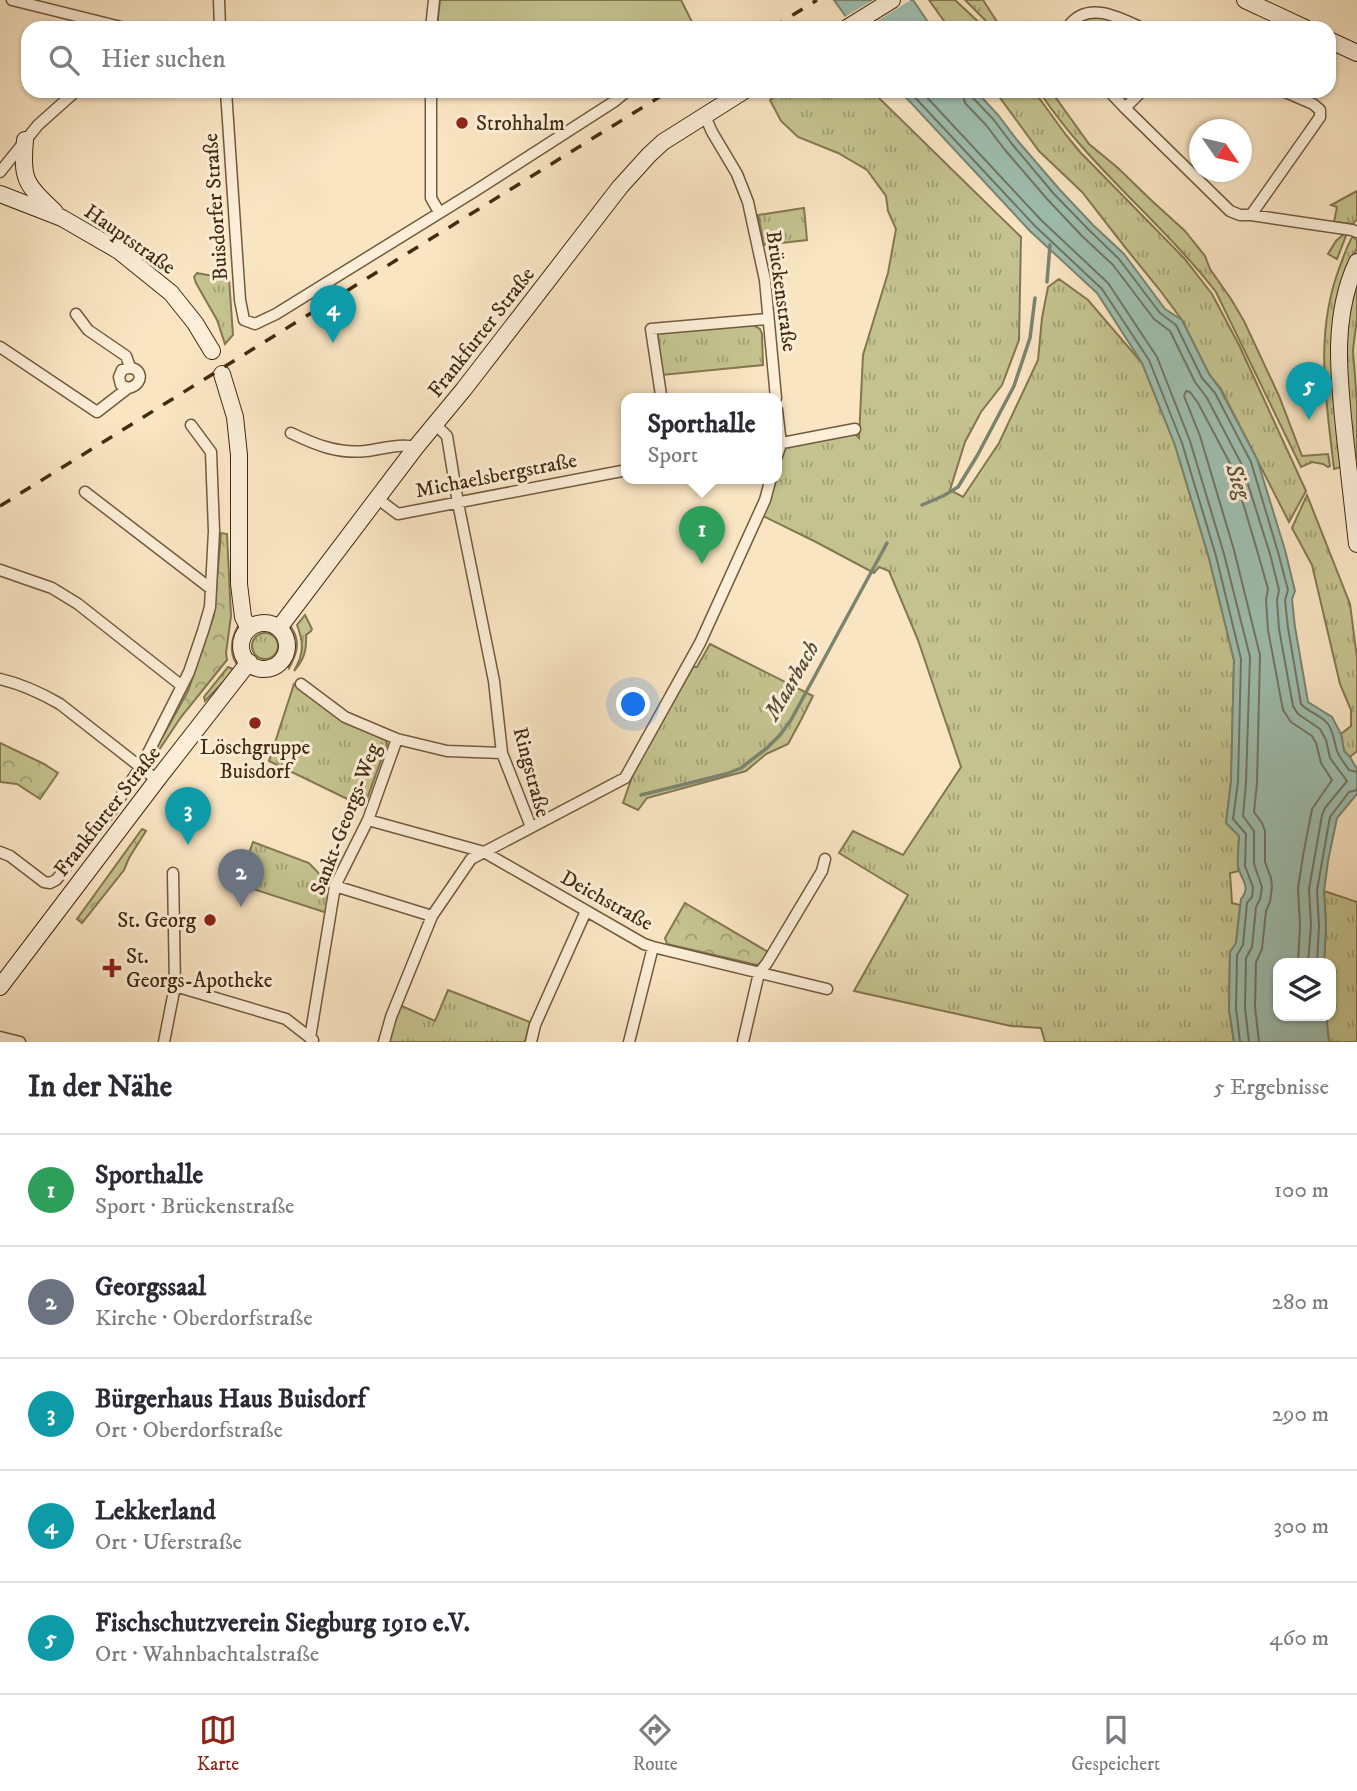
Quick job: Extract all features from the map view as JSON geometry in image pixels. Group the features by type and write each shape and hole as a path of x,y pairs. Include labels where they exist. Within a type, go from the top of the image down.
{"main road":[{"path":"858,21 892,0"},
{"path":"1245,0 1290,21"},
{"path":"1336,43 1357,53"},
{"name":"Frankfurter Straße","path":"279,628 416,447 620,187 663,142 733,98"},
{"path":"25,140 23,164 27,180 33,191 62,218"},
{"name":"Hauptstraße","path":"0,194 62,218 119,251 171,293 195,323 212,351"},
{"path":"1357,262 1339,323 1338,368 1357,544"},
{"path":"222,374 235,417 239,455 239,584 243,617 249,629"},
{"path":"260,623 279,628 287,641 287,649 280,662 267,668 254,666 242,649 244,635 260,623"},
{"name":"Frankfurter Straße","path":"0,987 249,662"}],"street":[{"path":"12,0 97,21"},
{"path":"219,0 220,21"},
{"path":"432,21 433,0"},
{"path":"1072,21 1085,11 1094,9 1127,21"},
{"path":"0,172 25,140 68,98"},
{"name":"Buisdorfer Straße","path":"226,98 240,300 244,320 255,324 276,314 439,212"},
{"path":"430,98 431,198 439,212 617,98"},
{"path":"1116,98 1230,211 1240,215 1357,232"},
{"path":"1125,108 1135,98"},
{"path":"1251,215 1320,117 1320,110 1299,98"},
{"name":"Brückenstraße","path":"705,116 737,174 748,202 765,280 775,393"},
{"path":"76,314 88,330 126,356 130,367 122,370 119,377 121,385 128,388 97,412 94,424"},
{"path":"661,393 651,329 768,319"},
{"path":"0,347 97,412"},
{"name":"Ringstraße","path":"384,1042 391,1017 432,916 471,859 531,827 502,753 494,681 447,436 435,424"},
{"path":"0,852 10,856 44,882 56,880 112,810 140,767 189,671 210,607 215,531 211,452 191,425"},
{"path":"782,443 855,429"},
{"path":"291,433 337,451 366,451 408,445 416,447"},
{"name":"Michaelsbergstraße","path":"377,499 398,514 621,471"},
{"path":"531,827 625,778 701,643 765,500 769,484"},
{"path":"85,492 210,588"},
{"path":"0,570 52,588 78,604 182,686"},
{"path":"0,679 23,685 60,705 157,780"},
{"path":"301,684 345,718 397,739 447,751 502,753"},
{"name":"Sankt-Georgs-Weg","path":"313,1040 335,886 368,820 397,739"},
{"name":"Deichstraße","path":"368,820 484,852 653,947 827,989"},
{"path":"743,1042 759,973 822,871 825,859"},
{"path":"163,1042 175,986 173,873"},
{"path":"335,886 432,916"},
{"path":"531,1042 535,1025 586,911"},
{"path":"629,1042 653,947"},
{"path":"175,986 286,1019 313,1040"},
{"path":"0,1037 20,1042"}],"green space":[{"path":"440,0 681,0 692,21 438,21"},
{"path":"929,0 955,0 978,21 944,21"},
{"path":"965,0 983,0 996,21 986,21"},
{"path":"1100,15 1114,21 1083,21 1089,16"},
{"path":"879,98 1021,237 1019,340 1002,385 981,412 965,442 950,490 963,497 999,443 1038,360 1048,287 1059,279 1088,300 1142,363 1175,445 1209,558 1234,660 1231,782 1226,823 1239,835 1239,871 1230,873 1232,903 1240,905 1236,944 1230,952 1229,1009 1234,1042 1045,1042 1041,1028 1011,1026 854,991 908,895 839,853 853,831 903,855 961,767 918,640 889,571 879,567 874,573 761,515 773,484 782,484 784,446 854,433 859,438 863,355 888,273 896,229 888,211 886,196 867,170 838,153 798,137 781,121 770,100"},
{"path":"1000,98 1039,98 1080,152 1184,258 1212,294 1239,345 1306,491 1289,522 1221,389 1209,374 1182,320 1082,192 1039,151"},
{"path":"1044,98 1056,98 1089,144 1185,231 1205,256 1210,269 1244,321 1279,396 1302,456 1328,454 1330,466 1312,462 1301,467 1216,292 1058,118"},
{"path":"1357,191 1357,219 1353,224 1334,222 1337,207 1331,205"},
{"path":"804,208 807,240 764,245 758,215"},
{"path":"1347,233 1337,259 1328,254"},
{"path":"1353,236 1357,241 1357,248 1346,273 1341,467 1334,469 1324,366 1327,316 1332,291"},
{"path":"197,273 229,279 233,335 225,344 217,320 196,283 194,277"},
{"path":"1355,288 1357,318 1353,350 1357,458 1344,381 1346,322"},
{"path":"753,325 760,329 762,334 763,365 662,375 657,333"},
{"path":"1307,495 1350,604 1357,658 1357,751 1350,757 1344,751 1341,734 1351,726 1351,710 1340,684 1312,565 1292,528"},
{"path":"221,533 227,534 231,616 227,660 181,717 157,753 153,754 188,691 214,615"},
{"path":"305,615 312,629 306,635 304,654 294,671 302,648 297,625"},
{"path":"238,626 240,645 236,663 232,645"},
{"path":"291,627 297,648 289,668 287,662"},
{"path":"265,633 274,637 278,646 274,655 265,659 256,655 252,646 256,637"},
{"path":"710,644 813,696 788,744 766,754 746,771 647,798 638,810 623,803 639,762 693,667 697,667"},
{"path":"228,667 233,669 205,701 204,697"},
{"path":"294,684 311,698 385,738 387,744 364,807 269,761"},
{"path":"0,743 58,773 40,799 17,784 0,782"},
{"path":"142,829 146,831 124,870 82,923 77,919"},
{"path":"253,842 309,863 330,885 327,913 238,884"},
{"path":"1324,891 1357,902 1357,1042 1329,1042 1327,1021 1336,1021 1336,958 1324,958"},
{"path":"685,903 770,953 764,962 757,965 667,944 665,938"},
{"path":"448,990 530,1022 525,1042 387,1042 400,1005 435,1021"}],"water":[{"path":"834,0 913,0 927,21 849,21"},
{"name":"Sieg","path":"906,98 982,98 1060,190 1124,254 1165,309 1182,320 1257,459 1295,591 1292,599 1295,627 1308,702 1332,717 1341,734 1344,751 1357,769 1357,794 1337,818 1328,861 1324,891 1324,958 1273,958 1273,1021 1327,1021 1329,1042 1234,1042 1229,1009 1230,952 1236,943 1241,899 1245,890 1238,866 1239,836 1226,823 1231,782 1234,660 1209,558 1175,445 1142,363 1097,293 1030,231"}],"pier":[{"path":"873,0 911,0 877,21 845,21 843,18"}],"waterway":[{"name":"Maarbach","path":"1047,282 1050,245"},
{"name":"Maarbach","path":"922,505 958,487 977,456 1014,386 1030,338 1035,298"},
{"name":"Maarbach","path":"641,795 741,768 780,735 791,720 887,543"}],"railway":[{"path":"783,21 817,0"},
{"path":"0,506 658,98"}],"place":[{"name":"Strohhalm","path":"462,123"},
{"name":"Lekkerland","path":"333,343"},
{"name":"Fischschutzverein Siegburg 1910 e.V.","path":"1309,420"},
{"name":"Sporthalle","path":"702,564"},
{"name":"Löschgruppe Buisdorf","path":"255,723"},
{"name":"Bürgerhaus Haus Buisdorf","path":"188,845"},
{"name":"Georgssaal","path":"241,907"},
{"name":"St. Georg","path":"210,920"},
{"name":"St. Georgs-Apotheke","path":"112,968"}]}
